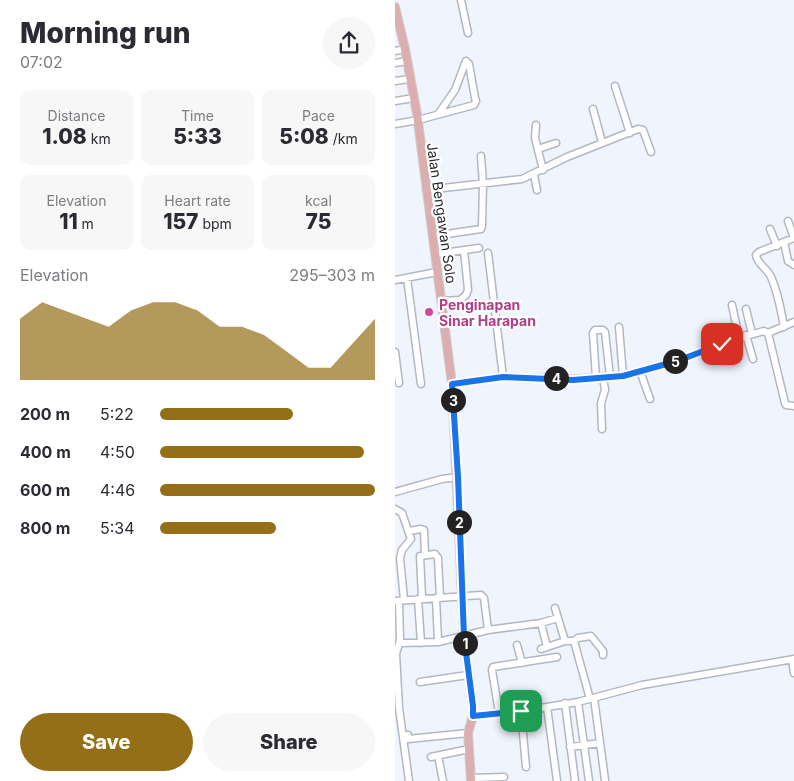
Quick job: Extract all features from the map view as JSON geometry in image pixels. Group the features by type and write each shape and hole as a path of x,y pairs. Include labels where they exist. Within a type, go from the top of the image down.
{"main road":[{"name":"Jalan Bengawan Solo","path":"395,7 418,120 452,384 458,477 464,637 473,706 473,716 468,733 471,779"}],"street":[{"path":"461,0 468,33"},
{"path":"395,51 405,49"},
{"path":"395,63 407,61"},
{"path":"395,124 418,120 439,114 475,103 468,62 466,61 455,90 439,114"},
{"path":"395,81 410,79"},
{"path":"615,86 630,133"},
{"path":"395,101 414,98"},
{"path":"593,108 602,142"},
{"path":"536,125 535,135 543,170"},
{"path":"426,190 522,179 602,142 642,129 651,152"},
{"path":"538,148 556,143"},
{"path":"433,236 481,228 483,184 481,156"},
{"path":"533,175 537,190"},
{"path":"784,327 771,277 756,258 759,252 794,238 788,221"},
{"path":"770,229 777,246"},
{"path":"784,242 788,261 794,265"},
{"path":"435,254 479,248"},
{"path":"441,301 460,300 466,296 468,290 464,250"},
{"path":"489,253 503,377"},
{"path":"395,280 437,272"},
{"path":"407,278 421,384"},
{"path":"732,305 739,338"},
{"path":"746,310 753,359"},
{"path":"452,384 503,377 573,380 623,376 683,359 749,334 764,331 768,333 794,322"},
{"path":"619,327 623,376"},
{"path":"596,378 593,332 595,330 603,330 605,332 607,377 601,403 602,429"},
{"path":"768,333 785,402 794,406"},
{"path":"395,352 399,382"},
{"path":"640,371 650,399"},
{"path":"395,492 442,479 458,477"},
{"path":"395,509 402,513 409,532 410,542 397,557 397,619 400,643 396,654 399,708 409,781"},
{"path":"409,532 424,530 425,555"},
{"path":"421,643 419,556 425,555 437,555 438,642"},
{"path":"398,600 481,595 483,597 488,630"},
{"path":"555,608 565,641"},
{"path":"400,643 438,642 488,630 541,623 558,618"},
{"path":"541,623 544,648 565,641 574,641 578,638 591,636 603,651 603,655"},
{"path":"574,641 592,698 605,780"},
{"path":"517,645 522,663"},
{"path":"499,713 493,667 557,657"},
{"path":"473,716 578,702 642,685 793,659 794,673"},
{"path":"421,682 468,675"},
{"path":"578,702 589,781"},
{"path":"565,703 575,781"},
{"path":"547,707 557,781"},
{"path":"521,711 527,767"},
{"path":"403,736 408,735 408,739 468,733"},
{"path":"571,747 600,743"},
{"path":"443,781 435,756 469,749"},
{"path":"471,779 504,777"}],"place":[{"name":"Penginapan Sinar Harapan","path":"429,312"}],"route":[{"path":"521,711 473,716 464,637 458,477 452,384 503,377 573,380 623,376 677,361 722,344"}]}
